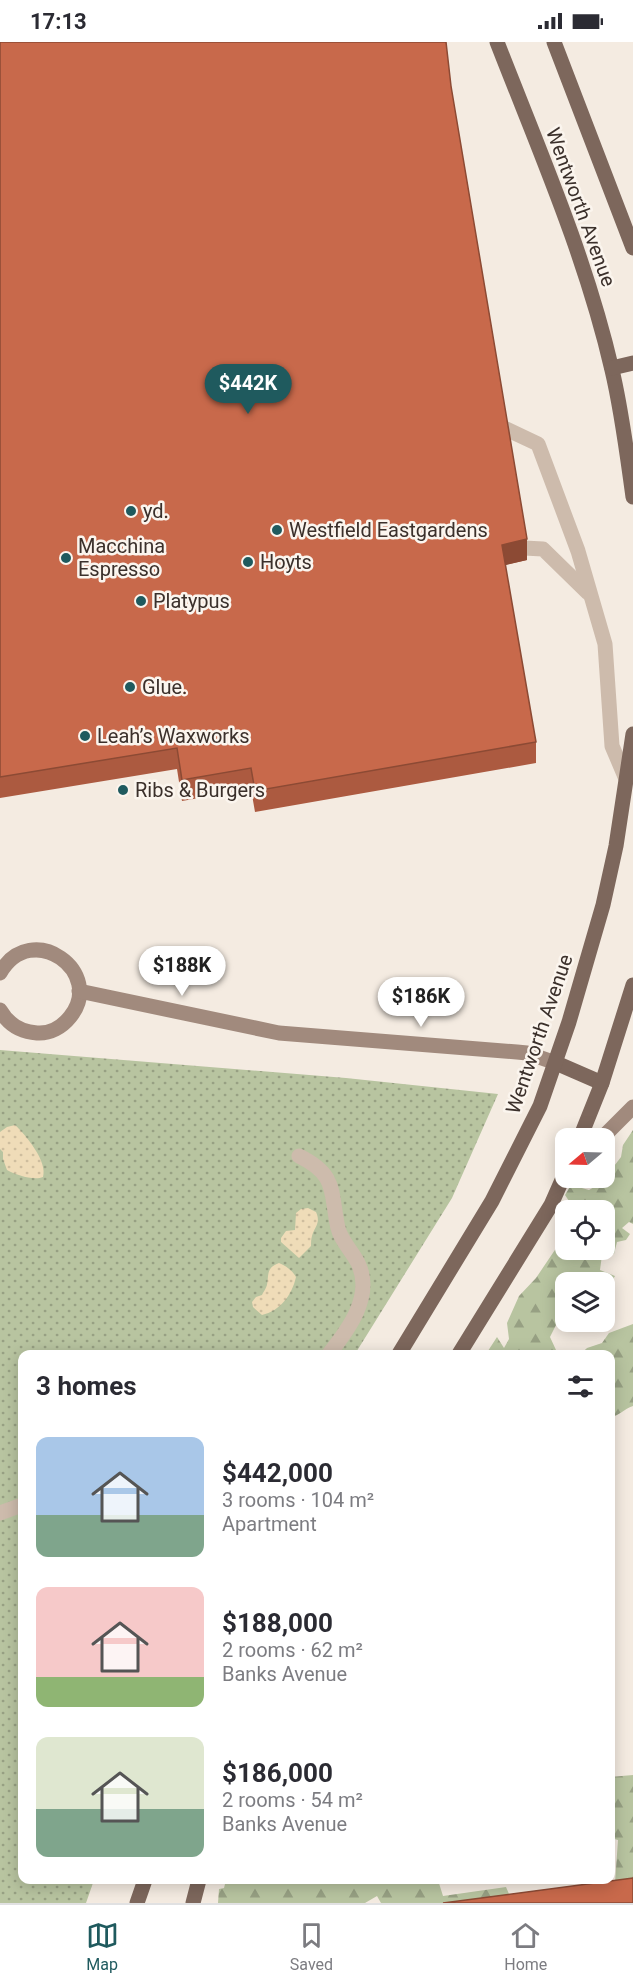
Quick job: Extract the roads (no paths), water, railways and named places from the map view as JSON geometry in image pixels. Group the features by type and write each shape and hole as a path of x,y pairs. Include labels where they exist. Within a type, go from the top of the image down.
{"main road":[{"name":"Wentworth Avenue","path":"497,42 576,246 612,368 621,408 633,497"},
{"name":"Wentworth Avenue","path":"554,42 633,248"},
{"path":"612,368 633,363"},
{"name":"Wentworth Avenue","path":"401,1350 492,1202 540,1106 556,1063 603,905 616,846 633,734"},
{"path":"584,1128 602,1083 633,985"},
{"path":"556,1063 602,1083"},
{"path":"461,1350 551,1205 558,1188"},
{"path":"137,1903 144,1884"},
{"path":"193,1903 198,1884"}],"street":[{"path":"0,973 6,963 16,955 32,950 50,951 65,960 75,974 79,991 78,1003 73,1014 64,1024 42,1033 30,1033 18,1029 0,1010"},
{"path":"79,991 279,1033 527,1053 556,1063"},
{"path":"612,1128 633,1107"},
{"path":"551,1205 564,1188"}],"lane":[{"path":"479,432 502,427 538,444 578,551 605,644 612,746 626,779"},
{"path":"524,548 543,549 590,595"},
{"path":"299,1156 318,1168 327,1177 332,1187 338,1229 359,1264 363,1276 358,1309 353,1322 332,1350"},
{"path":"0,1513 18,1506"}],"place":[{"name":"yd.","path":"131,511"},
{"name":"Westfield Eastgardens","path":"277,530"},
{"name":"Macchina Espresso","path":"66,558"},
{"name":"Hoyts","path":"248,562"},
{"name":"Platypus","path":"141,601"},
{"name":"Glue.","path":"130,687"},
{"name":"Leah’s Waxworks","path":"85,736"},
{"name":"Ribs & Burgers","path":"123,790"}]}
